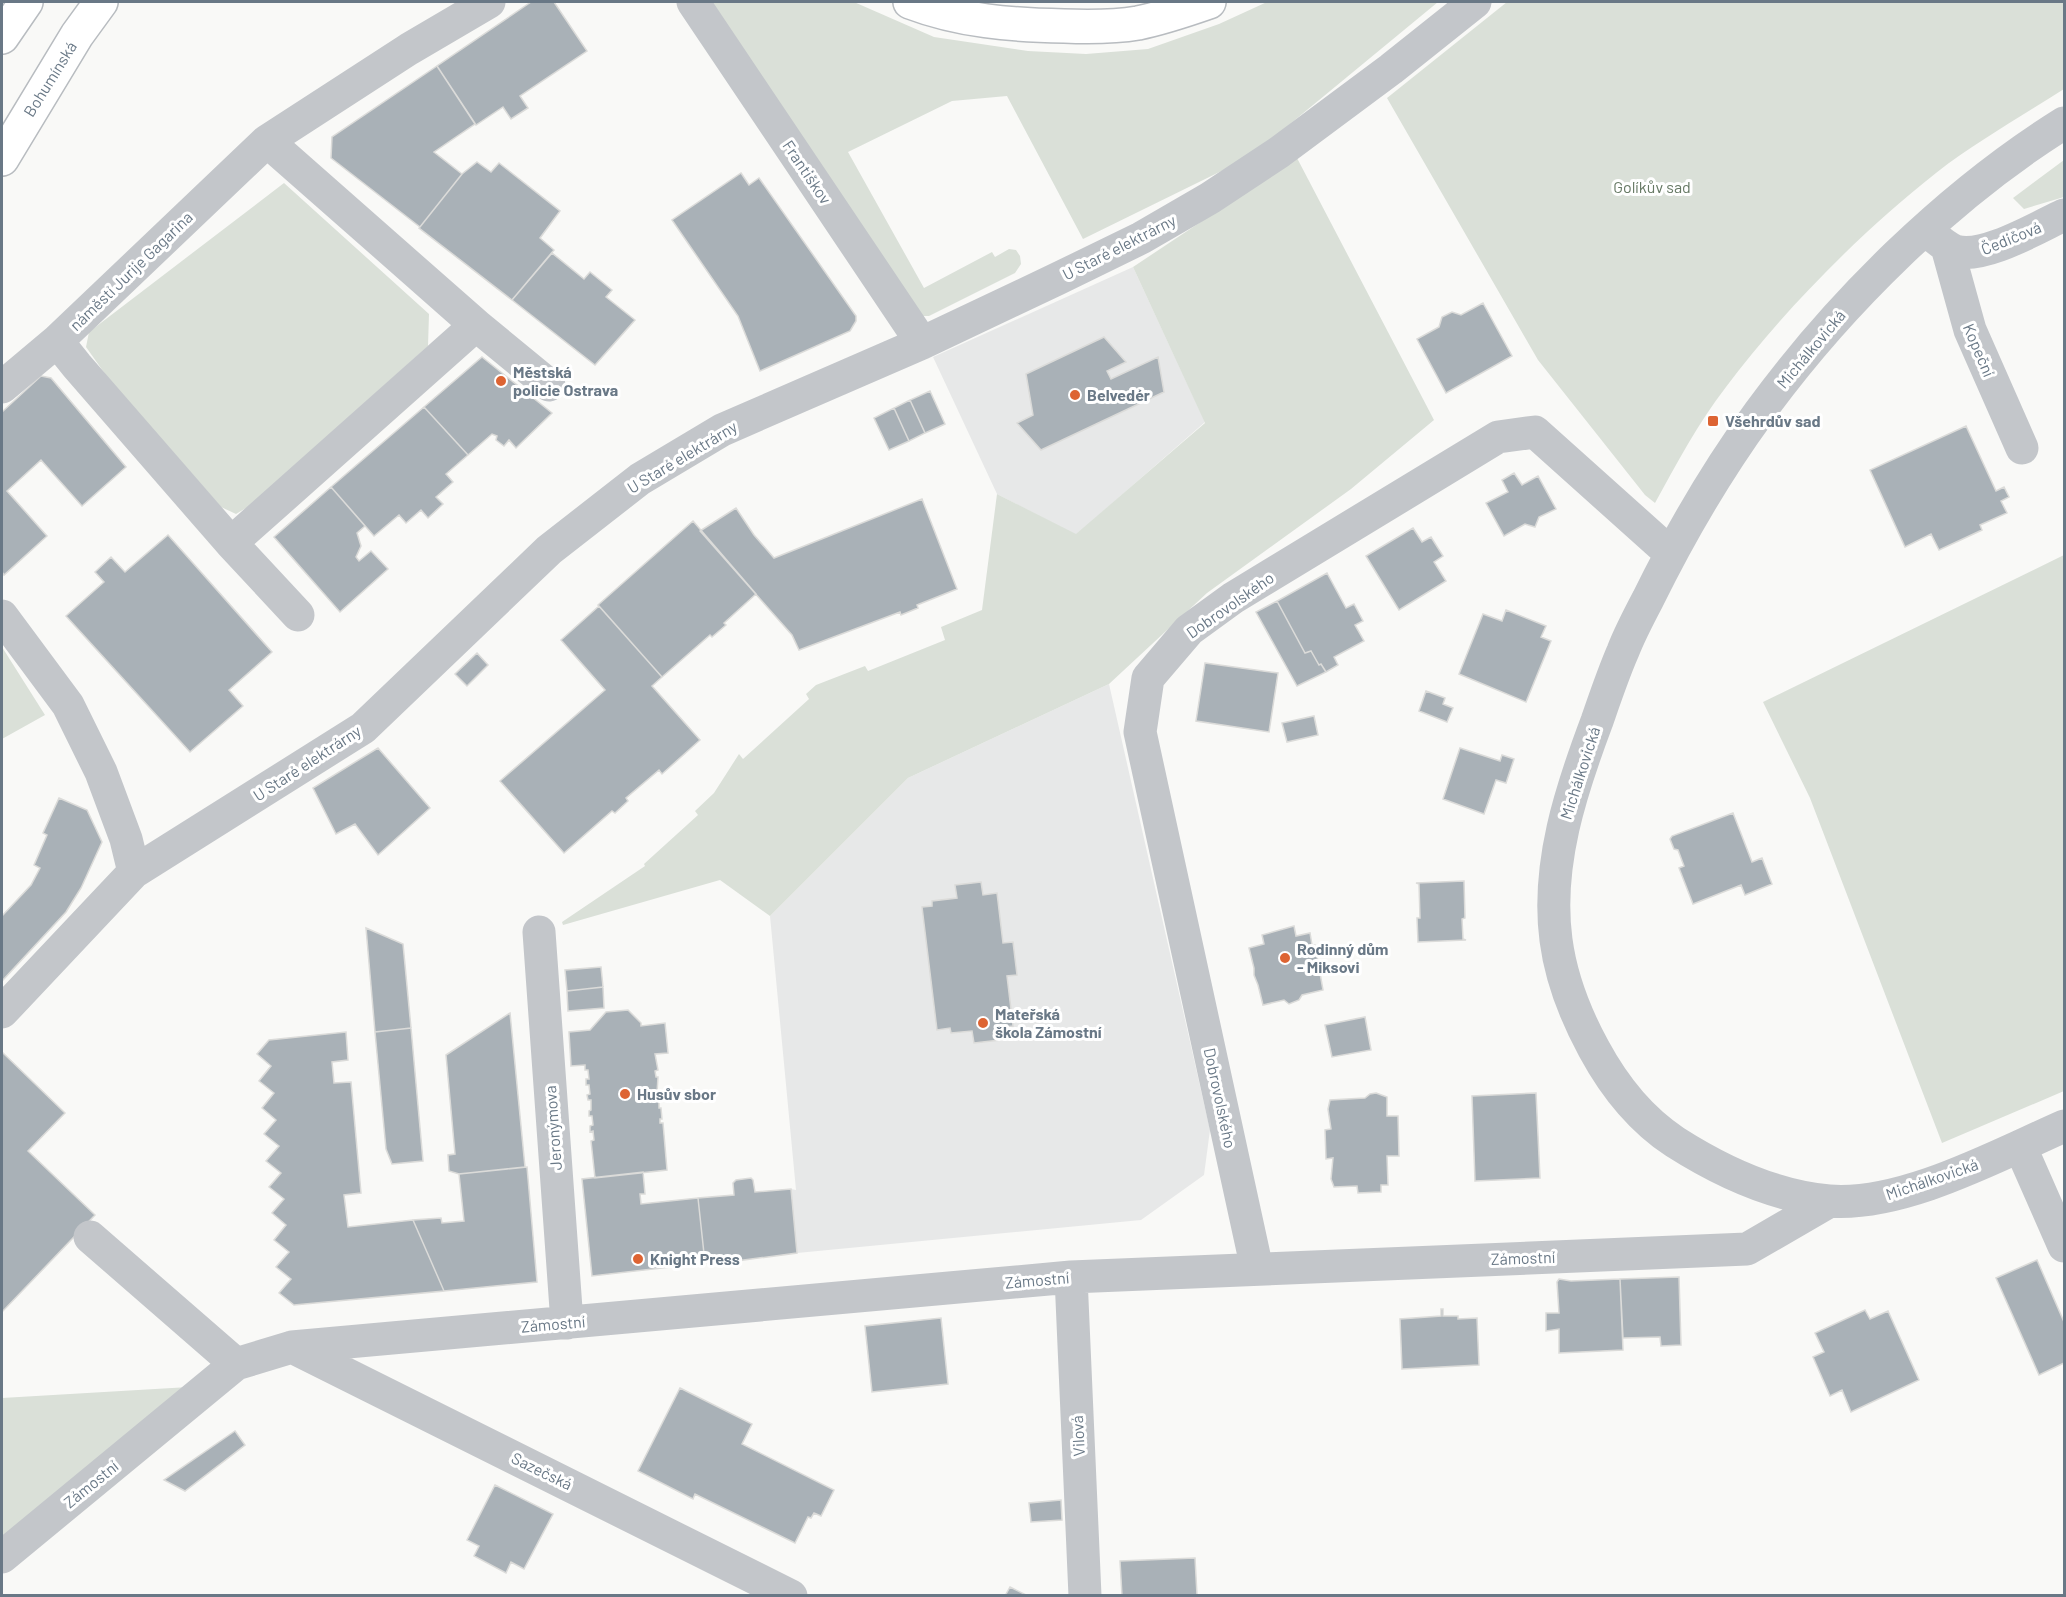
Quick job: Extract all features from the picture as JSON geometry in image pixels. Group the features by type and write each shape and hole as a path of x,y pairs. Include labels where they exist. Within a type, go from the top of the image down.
{"main road":[{"path":"2,7 4,2"},
{"path":"2,37 27,2"},
{"name":"Bohumínská","path":"2,159 77,35 101,2"},
{"path":"77,35 108,2"},
{"path":"910,2 966,18 1022,25 1095,27 1137,23 1178,13 1209,2"}],"street":[{"name":"náměstí Jurije Gagarina","path":"298,615 231,543 57,341 267,141 489,2"},
{"name":"Františkov","path":"693,2 922,343"},
{"name":"U Staré elektrárny","path":"2,1012 134,872 363,728 549,550 640,479 722,430 922,343 1141,238 1210,198 1278,153 1475,2"},
{"name":"Michálkovická","path":"2064,123 2010,159 1965,195 1937,238 1893,259 1824,332 1760,412 1720,470 1670,553 1624,647 1571,793 1558,857 1555,903 1556,939 1576,1012 1606,1070 1624,1096 1665,1135 1721,1169 1750,1182 1782,1192 1830,1201 1880,1197 1923,1186 2064,1126"},
{"path":"267,141 476,325 549,385"},
{"name":"Čedičová","path":"1937,238 1967,253 1984,250 2064,215"},
{"name":"Kopeční","path":"1937,238 1970,330 2022,448"},
{"path":"231,543 476,325"},
{"path":"2,387 57,341"},
{"name":"Dobrovolského","path":"1257,1269 1140,732 1148,678 1189,630 1233,598 1498,437 1535,432 1670,553"},
{"path":"2,616 68,705 101,772 126,839 134,872"},
{"name":"Jeronýmova","path":"539,932 567,1323"},
{"path":"2020,1146 2064,1246"},
{"name":"Zámostní","path":"2,1557 236,1364 292,1347 1071,1277 1747,1249 1830,1201"},
{"path":"90,1237 236,1364"},
{"name":"Vilová","path":"1071,1277 1085,1596"},
{"name":"Sazečská","path":"292,1347 791,1596"}],"shaded area":[{"path":"1133,267 1205,422 1076,535 997,494 933,357"},
{"name":"Mateřská škola Zámostní","path":"1109,684 1210,1130 1204,1175 1141,1220 797,1253 791,1189 796,1190 770,916 908,778"}],"green space":[{"path":"703,2 854,2 934,37 1028,51 1086,54 1148,49 1219,24 1267,2 1438,2 1250,157 1083,239 1007,96 952,101 848,152 924,288 992,252 995,257 1009,249 1016,250 1020,256 1021,264 1015,273 929,316 921,316"},
{"name":"Golíkův sad","path":"1507,2 2064,2 2064,89 1983,140 1936,173 1880,221 1824,274 1748,358 1716,401 1688,444 1655,503 1645,495 1538,360 1387,98"},
{"path":"1297,158 1434,420 1351,489 1207,593 1109,684 908,778 770,916 720,880 563,925 562,922 645,866 644,864 698,815 695,811 714,793 739,754 743,759 809,699 806,694 816,685 865,666 868,671 945,640 941,627 982,610 997,494 1076,534 1205,423 1133,267"},
{"path":"2064,160 2064,197 2024,209 2013,198"},
{"path":"284,183 429,314 428,346 251,505 236,514 221,507 108,378 86,347 89,332"},
{"path":"2064,555 2064,1091 1942,1143 1810,798 1763,702"},
{"path":"2,647 45,715 2,739"},
{"path":"189,1387 2,1542 2,1398"}],"building":[{"path":"531,2 554,2 587,51 520,96 528,108 511,119 503,107 476,125 437,66"},
{"path":"437,66 475,124 434,152 462,174 420,227 331,158 332,137"},
{"path":"477,162 491,172 499,163 560,211 540,238 554,250 512,300 419,228 462,174"},
{"path":"741,173 749,185 759,178 856,316 856,321 850,331 760,371 738,316 672,220"},
{"path":"552,253 584,279 590,272 612,290 606,297 635,320 595,365 512,300"},
{"path":"1483,303 1512,356 1446,393 1417,339 1439,327 1442,317 1452,312 1461,315"},
{"path":"1104,337 1126,362 1107,371 1111,379 1158,357 1164,392 1041,450 1017,423 1033,415 1026,374"},
{"path":"482,357 552,413 516,448 509,440 504,446 496,440 497,436 492,434 468,455 424,407"},
{"path":"41,376 51,378 126,467 82,506 41,460 7,491 47,536 4,575 2,572 2,412"},
{"path":"930,391 945,424 925,433 910,400"},
{"path":"910,400 925,433 909,441 894,408"},
{"path":"424,407 468,455 446,474 453,482 436,497 443,504 428,518 421,510 406,523 399,515 374,536 331,487"},
{"path":"894,408 909,441 889,450 874,418"},
{"path":"1966,426 1996,491 2004,487 2009,497 2001,501 2007,513 1980,525 1982,530 1939,550 1931,534 1905,547 1870,470"},
{"path":"1514,473 1522,485 1538,476 1556,509 1539,517 1535,527 1525,524 1504,536 1486,503 1508,492 1502,480"},
{"path":"331,487 365,526 357,533 361,546 356,557 359,561 371,551 388,569 340,612 274,537"},
{"path":"922,499 957,589 917,605 918,608 901,615 900,612 799,650 792,635 700,531 736,508 754,535 774,558"},
{"path":"693,521 756,594 724,623 726,625 712,637 710,635 662,677 598,605"},
{"path":"1413,528 1422,542 1431,537 1443,556 1434,562 1446,581 1399,610 1366,556"},
{"path":"168,535 272,652 229,690 243,706 190,752 66,616 104,582 95,572 111,557 125,572"},
{"path":"1327,573 1346,608 1354,604 1363,621 1355,625 1364,641 1334,657 1338,665 1326,672 1311,651 1305,653 1277,601"},
{"path":"1277,601 1305,653 1311,651 1326,672 1297,686 1256,612"},
{"path":"599,606 662,677 652,686 700,740 662,774 659,770 626,798 628,801 615,813 612,811 564,853 500,781 605,690 561,640"},
{"path":"1506,610 1546,626 1541,637 1551,641 1526,702 1459,674 1483,614 1502,621"},
{"path":"477,653 488,665 467,686 455,674"},
{"path":"1205,663 1278,673 1269,732 1196,721"},
{"path":"1426,691 1445,698 1443,704 1453,708 1447,722 1419,711"},
{"path":"1314,716 1318,735 1287,742 1282,723"},
{"path":"378,748 430,808 378,855 355,824 336,834 313,788"},
{"path":"1460,748 1500,761 1502,755 1514,759 1506,783 1496,780 1484,814 1443,799"},
{"path":"59,798 87,810 102,842 81,888 66,912 2,981 2,916 31,885 40,868 34,865 47,835 43,833"},
{"path":"1733,813 1752,862 1762,858 1772,884 1745,895 1741,885 1693,904 1679,868 1684,866 1678,850 1674,849 1670,839 1672,836"},
{"path":"1464,881 1465,918 1462,919 1463,939 1466,940 1418,942 1419,884 1416,883"},
{"path":"981,882 983,895 997,893 1003,943 1013,942 1017,975 1007,976 1013,1026 999,1028 1000,1040 974,1043 972,1031 951,1033 950,1028 937,1030 922,907 932,906 932,901 957,898 955,885"},
{"name":"Rodinný dům - Miksovi","path":"1294,926 1296,936 1310,933 1312,945 1315,945 1323,990 1302,995 1299,1000 1289,1004 1284,1000 1263,1005 1249,948 1264,944 1262,935"},
{"path":"366,928 403,944 411,1028 375,1032"},
{"path":"601,967 603,987 567,991 565,970"},
{"path":"603,987 604,1008 568,1011 567,991"},
{"name":"Husův sbor","path":"628,1010 641,1023 641,1026 665,1023 668,1053 655,1054 658,1070 655,1071 658,1077 657,1093 659,1092 662,1119 660,1123 663,1123 667,1170 595,1178 591,1141 594,1140 593,1131 590,1132 590,1126 593,1125 592,1116 589,1116 591,1100 588,1100 587,1095 590,1094 589,1085 586,1085 586,1079 589,1079 588,1070 585,1070 585,1065 571,1066 569,1032 590,1030 606,1012"},
{"path":"510,1013 525,1167 459,1174 449,1171 448,1155 455,1154 446,1055"},
{"path":"1365,1017 1371,1050 1332,1057 1325,1025"},
{"path":"411,1028 423,1161 392,1164 386,1149 375,1032"},
{"path":"346,1032 348,1060 332,1062 334,1083 351,1082 361,1193 344,1195 348,1227 413,1220 444,1291 294,1305 279,1293 291,1279 276,1267 289,1252 274,1240 286,1225 272,1213 284,1199 269,1187 281,1173 266,1161 279,1146 264,1134 276,1120 262,1108 274,1093 259,1081 271,1066 257,1054 269,1040"},
{"path":"2,1052 65,1113 28,1151 95,1215 2,1312"},
{"path":"1376,1093 1387,1097 1387,1116 1398,1116 1399,1156 1387,1156 1388,1185 1381,1185 1381,1192 1358,1193 1357,1186 1334,1187 1331,1179 1333,1158 1326,1159 1325,1130 1331,1129 1328,1109 1330,1100 1365,1098"},
{"path":"1536,1093 1540,1178 1475,1181 1472,1096"},
{"path":"527,1167 537,1282 444,1291 413,1220 441,1218 442,1223 464,1221 459,1174"},
{"path":"643,1172 645,1194 640,1194 641,1204 698,1198 705,1263 592,1276 582,1179"},
{"path":"751,1178 755,1192 791,1189 797,1253 705,1263 698,1198 734,1195 733,1183 736,1180"},
{"path":"2037,1260 2064,1322 2064,1363 2039,1375 1996,1278"},
{"path":"1679,1277 1681,1345 1661,1346 1660,1337 1623,1338 1620,1279"},
{"path":"1559,1279 1571,1281 1620,1279 1623,1350 1559,1353 1559,1329 1546,1331 1546,1313 1559,1313 1557,1282"},
{"path":"1441,1309 1443,1309 1443,1316 1458,1316 1458,1319 1477,1318 1479,1365 1402,1369 1400,1319 1441,1316"},
{"path":"1865,1310 1870,1319 1888,1311 1919,1380 1851,1412 1842,1390 1830,1396 1813,1357 1824,1352 1815,1333"},
{"path":"941,1318 948,1384 872,1392 865,1326"},
{"path":"680,1388 752,1424 742,1444 834,1490 821,1516 814,1513 811,1518 808,1517 795,1543 695,1494 693,1499 638,1471"},
{"path":"235,1431 245,1445 185,1491 164,1480"},
{"path":"495,1485 553,1514 524,1569 511,1562 506,1573 474,1556 479,1546 467,1540"},
{"path":"1061,1500 1062,1520 1031,1522 1029,1503"},
{"path":"1195,1558 1197,1595 1122,1596 1120,1561"},
{"path":"1010,1587 1028,1596 1005,1596"}],"place":[{"name":"Městská policie Ostrava","path":"501,381"},
{"name":"Belvedér","path":"1075,395"},
{"name":"Všehrdův sad","path":"1713,421"},
{"name":"Rodinný dům - Miksovi","path":"1285,958"},
{"name":"Mateřská škola Zámostní","path":"983,1023"},
{"name":"Husův sbor","path":"625,1094"},
{"name":"Knight Press","path":"638,1259"}]}
